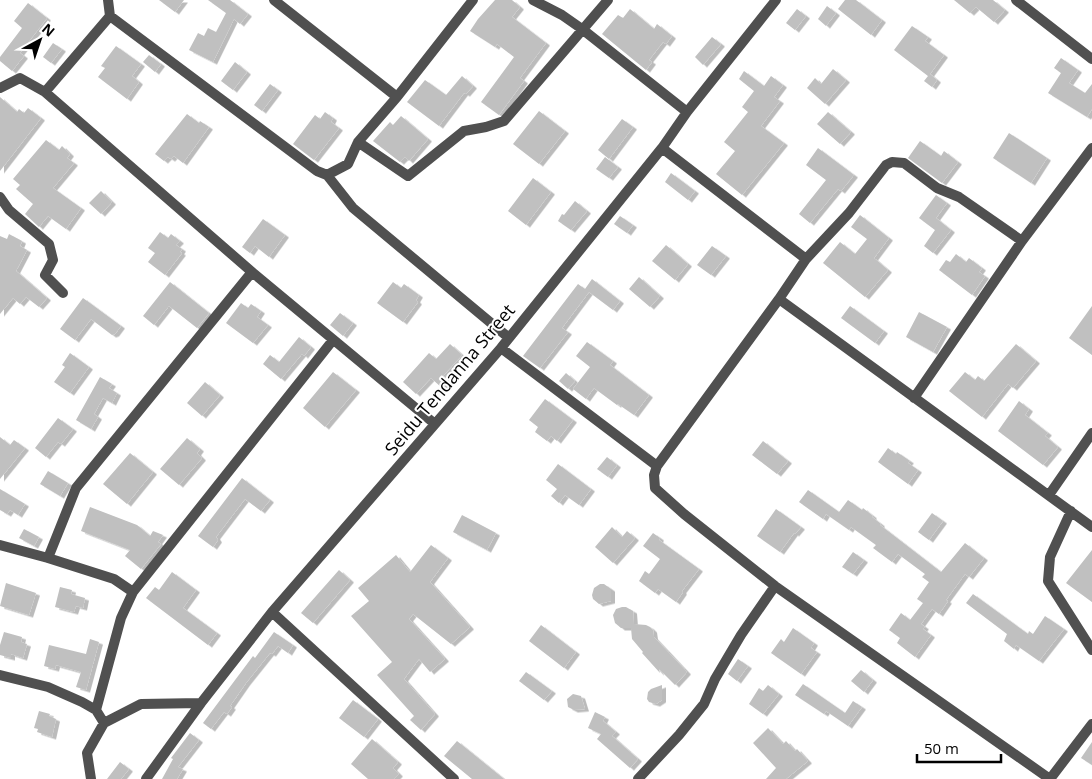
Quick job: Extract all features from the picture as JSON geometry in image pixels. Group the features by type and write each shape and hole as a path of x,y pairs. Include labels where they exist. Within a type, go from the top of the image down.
{"street":[{"path":"108,0 110,16 317,171 327,175 353,208 508,338"},
{"path":"274,0 397,97"},
{"path":"327,175 348,164 358,142 397,97 473,0"},
{"path":"533,0 562,15 582,29 687,112"},
{"path":"358,142 408,176 464,131 504,121 608,0"},
{"name":"Seidu Tendanna Street","path":"146,779 201,703 272,612 501,348 662,148 687,112 776,0"},
{"path":"1016,0 1092,59"},
{"path":"45,92 110,16"},
{"path":"0,88 20,78 45,92 252,272 435,424"},
{"path":"662,148 806,259"},
{"path":"914,398 1022,241 1092,148"},
{"path":"1022,241 960,197 938,188 904,163 892,162 886,165 848,213 806,259 780,298 657,466 654,475 655,488 663,497 775,586 1050,779 1092,724"},
{"path":"0,197 9,210 49,244 53,260 45,275 62,293"},
{"path":"48,558 76,488 252,272"},
{"path":"780,298 1092,527"},
{"path":"96,710 121,618 133,592 333,340"},
{"path":"501,348 657,466"},
{"path":"1049,495 1092,433"},
{"path":"1071,511 1050,557 1048,581 1092,650"},
{"path":"0,546 48,558 114,579 133,592"},
{"path":"638,779 679,735 704,704 715,678 741,634 775,586"},
{"path":"272,612 454,779"},
{"path":"0,675 48,687 82,702 96,710 104,723"},
{"path":"91,779 88,753 104,723 141,704 201,703"}],"building":[{"path":"159,0 184,0 175,12"},
{"path":"208,0 230,0 248,14 240,24 234,19 213,62 189,50 198,33 204,36 208,28 216,32 226,13"},
{"path":"495,0 512,0 520,7 512,17 546,43 520,78 524,81 499,115 481,102 514,57 497,44 495,47 470,31"},
{"path":"845,0 856,0 882,20 871,35 838,9"},
{"path":"954,0 993,0 1005,10 994,22 976,7 970,13"},
{"path":"28,3 47,18 20,53 24,56 12,71 0,61 0,57 22,28 14,21"},
{"path":"827,6 836,13 826,26 818,19"},
{"path":"630,9 654,29 657,24 672,36 666,44 663,42 649,60 652,62 646,70 602,34 618,15 623,18"},
{"path":"797,9 806,16 795,30 786,23"},
{"path":"912,26 928,37 925,41 944,55 930,74 937,80 932,87 924,81 928,76 894,50"},
{"path":"712,37 721,44 703,65 695,57"},
{"path":"53,43 62,49 51,63 43,57"},
{"path":"116,46 141,64 132,76 139,82 127,99 98,77 105,68 101,66"},
{"path":"149,55 161,64 155,72 143,62"},
{"path":"1061,58 1078,70 1069,83 1085,93 1092,84 1092,109 1087,117 1048,93 1061,73 1054,68"},
{"path":"235,62 247,72 233,90 221,81"},
{"path":"833,69 846,80 825,104 807,88 815,78 821,84"},
{"path":"744,71 764,86 771,76 783,85 774,97 780,101 761,126 784,143 742,195 716,174 735,151 724,142 748,112 742,107 754,91 739,79"},
{"path":"462,76 473,86 466,94 464,93 439,126 407,102 425,80 446,95"},
{"path":"270,84 278,90 262,111 254,105"},
{"path":"0,97 17,112 19,109 24,113 28,108 41,118 0,171"},
{"path":"539,111 565,131 539,164 513,144"},
{"path":"325,112 333,118 331,122 339,128 314,160 293,144 315,115 320,119"},
{"path":"828,112 851,132 840,144 817,124"},
{"path":"187,114 199,123 200,121 209,127 183,163 174,156 171,159 168,157 164,161 155,154"},
{"path":"401,116 428,139 409,161 405,157 400,162 373,141 390,122 393,125"},
{"path":"622,119 633,127 609,159 598,150"},
{"path":"1009,133 1047,158 1031,183 993,158"},
{"path":"46,140 59,150 62,146 70,154 67,158 74,163 53,188 81,208 66,229 48,216 39,227 25,214 33,204 16,189 20,185 13,179"},
{"path":"920,141 941,156 944,151 958,162 942,183 908,158"},
{"path":"818,148 854,175 841,191 838,189 810,223 799,214 826,180 806,165"},
{"path":"605,157 618,167 609,178 596,169"},
{"path":"671,173 695,191 688,200 665,182"},
{"path":"533,178 551,192 526,225 508,211"},
{"path":"101,191 112,202 101,214 89,203"},
{"path":"936,195 947,203 936,218 951,230 933,253 924,246 935,230 919,218"},
{"path":"575,201 587,211 571,230 558,221"},
{"path":"860,215 889,238 874,258 888,270 865,297 823,263 840,242 855,254 867,239 851,227"},
{"path":"620,216 633,225 627,233 614,224"},
{"path":"263,219 285,235 269,257 255,246 250,253 242,247"},
{"path":"160,232 168,238 171,234 180,241 176,245 182,249 180,252 182,253 165,275 148,262 155,253 148,248"},
{"path":"9,234 22,241 20,246 27,250 16,271 47,298 39,307 26,297 20,304 13,298 0,314 0,236 7,239"},
{"path":"666,245 688,264 675,280 652,261"},
{"path":"712,246 726,256 711,275 697,265"},
{"path":"956,254 966,262 969,258 982,268 979,272 985,276 972,295 939,270 946,260 950,262"},
{"path":"639,277 660,296 650,307 629,289"},
{"path":"592,279 620,301 613,310 589,292 562,328 568,332 540,368 523,356 578,284 585,289"},
{"path":"170,282 209,313 197,328 169,306 154,325 143,316"},
{"path":"393,282 401,288 404,284 419,295 416,300 418,302 403,322 377,303"},
{"path":"83,298 121,326 115,334 112,335 91,319 75,340 60,329"},
{"path":"241,303 248,308 251,304 261,311 257,317 268,325 253,343 226,323"},
{"path":"850,306 884,331 875,343 841,318"},
{"path":"1092,306 1092,355 1069,338"},
{"path":"919,312 947,327 933,352 906,337"},
{"path":"340,313 353,323 343,336 330,325"},
{"path":"299,337 311,347 304,356 302,354 281,379 263,364 270,355 279,362"},
{"path":"587,342 613,361 610,365 649,395 634,415 594,388 586,399 573,389 590,367 576,356"},
{"path":"450,344 462,355 443,376 449,381 442,388 431,378 416,394 403,382 429,353 436,359"},
{"path":"1016,344 1036,361 1013,388 1008,384 982,417 949,391 965,372 975,380 978,376 984,381"},
{"path":"70,353 89,367 70,393 54,382 65,367 62,365"},
{"path":"333,372 356,390 325,427 303,408"},
{"path":"566,373 575,381 568,389 559,381"},
{"path":"100,377 112,384 109,388 117,393 112,403 103,398 94,414 98,417 91,429 76,420"},
{"path":"205,382 220,395 202,416 187,403"},
{"path":"545,399 573,420 557,441 551,436 547,441 535,432 538,427 529,420"},
{"path":"1019,401 1029,409 1025,415 1048,433 1045,436 1058,447 1043,465 998,431"},
{"path":"58,418 73,429 61,444 58,442 46,457 35,448"},
{"path":"0,437 10,445 14,440 25,448 0,479"},
{"path":"187,438 200,449 197,453 202,458 179,485 160,469"},
{"path":"763,441 788,461 777,474 752,455"},
{"path":"888,448 910,461 908,463 918,470 908,484 878,462"},
{"path":"130,453 153,472 127,504 103,484"},
{"path":"607,457 617,465 608,477 597,469"},
{"path":"558,464 591,489 579,505 565,495 559,503 551,496 557,489 546,480"},
{"path":"48,471 68,483 60,496 40,484"},
{"path":"242,478 270,500 261,511 245,499 216,537 218,540 213,547 198,536"},
{"path":"0,489 25,504 18,515 10,510 7,514 0,510"},
{"path":"808,490 839,512 848,500 862,510 863,508 880,525 941,572 965,543 984,558 969,577 965,574 946,600 948,601 939,614 932,609 921,624 925,627 923,629 931,635 915,657 897,643 900,638 889,630 901,613 910,620 923,603 917,599 929,582 922,577 925,574 898,554 892,562 873,548 876,545 851,527 849,530 826,514 823,519 799,502"},
{"path":"90,507 137,525 150,536 153,531 163,535 158,542 161,544 141,569 125,556 130,550 81,531"},
{"path":"776,509 801,527 794,533 780,552 757,536"},
{"path":"932,513 943,521 929,540 918,532"},
{"path":"462,515 496,533 487,550 453,532"},
{"path":"612,527 622,537 627,531 635,538 613,563 595,547"},
{"path":"24,529 39,537 34,546 19,538"},
{"path":"653,533 660,538 659,540 699,569 676,602 658,589 655,593 639,581 645,571 649,574 660,559 643,546"},
{"path":"431,545 448,558 430,582 470,627 451,644 413,614 409,619 445,659 430,672 419,659 404,679 435,714 421,730 410,720 414,716 377,675 392,662 351,616 369,601 358,588 396,555 410,572"},
{"path":"1092,550 1092,602 1066,583"},
{"path":"853,552 864,560 853,574 842,567"},
{"path":"339,570 350,580 313,623 301,613"},
{"path":"172,572 196,590 183,608 217,633 208,645 146,598 155,587 159,590"},
{"path":"6,583 36,593 29,615 0,606"},
{"path":"604,584 611,589 611,601 599,604 593,599 594,588"},
{"path":"60,587 72,590 71,594 85,598 83,608 76,606 74,612 55,607"},
{"path":"973,594 1028,634 1029,631 1033,634 1045,616 1064,629 1039,661 1016,645 1014,649 1004,641 1007,634 966,603"},
{"path":"622,607 633,611 634,624 646,625 653,630 654,637 687,672 675,685 659,669 660,673 642,653 632,639 631,628 621,628 615,623 613,615 616,609"},
{"path":"541,625 576,652 564,668 529,641"},
{"path":"793,628 814,643 811,648 817,652 801,674 771,653 781,639 784,642"},
{"path":"4,632 22,637 21,642 27,644 23,658 11,654 11,658 0,655 0,645"},
{"path":"274,632 293,645 288,653 278,646 272,654 270,653 246,683 230,706 232,707 227,714 224,712 211,729 203,723 253,656 255,658"},
{"path":"90,639 99,642 86,690 76,687 81,672 56,665 55,669 44,666 49,645 86,654"},
{"path":"738,659 748,666 737,681 728,674"},
{"path":"861,670 873,680 864,692 851,681"},
{"path":"526,672 552,691 544,700 519,681"},
{"path":"803,684 845,713 853,701 862,707 848,726 826,711 824,714 795,695"},
{"path":"662,685 662,700 656,704 649,702 647,699 648,692"},
{"path":"768,685 779,694 763,714 749,704 759,688 763,691"},
{"path":"573,694 581,696 585,709 574,710 568,707 567,699"},
{"path":"353,700 378,719 364,737 339,718"},
{"path":"39,711 50,714 49,716 56,719 52,737 37,732 38,729 34,728"},
{"path":"595,712 605,717 603,721 616,732 612,736 638,759 630,768 597,739 601,734 588,728"},
{"path":"768,728 783,744 786,741 808,761 786,779 766,779 776,768 753,743"},
{"path":"190,733 199,740 178,767 183,769 177,779 162,779 173,759 171,758"},
{"path":"372,739 398,762 393,768 399,774 394,779 368,779 351,764"},
{"path":"457,741 504,779 472,779 444,756"},
{"path":"1092,742 1092,765 1081,758"},
{"path":"120,762 129,769 121,779 107,779"}]}
